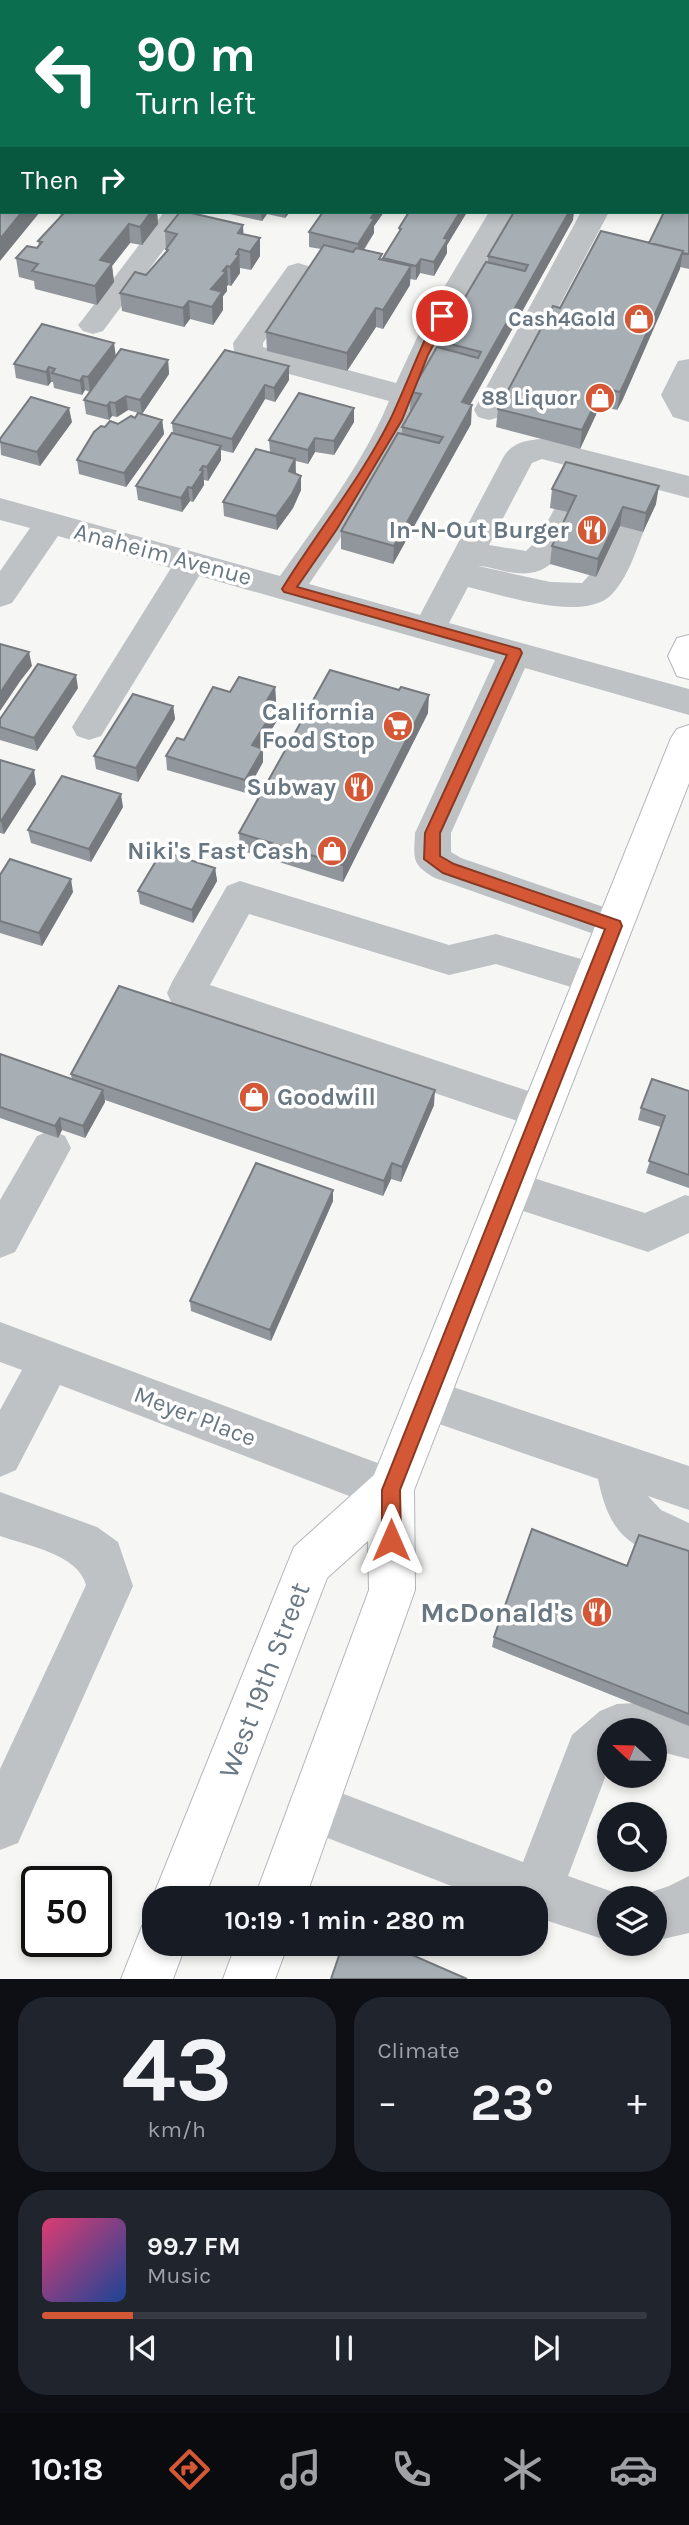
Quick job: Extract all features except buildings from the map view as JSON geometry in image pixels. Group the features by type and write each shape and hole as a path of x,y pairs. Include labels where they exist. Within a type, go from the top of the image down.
{"main road":[{"path":"689,647 685,656 689,667"},
{"name":"West 19th Street","path":"284,1886 391,1590 391,1490 689,738"},
{"name":"West 19th Street","path":"183,1886 310,1563 391,1490"},
{"path":"146,1979 155,1956"},
{"path":"249,1979 258,1956"}],"street":[{"path":"93,325 176,214"},
{"path":"288,589 332,526 396,420 422,355 442,316 502,214"},
{"path":"489,410 594,214"},
{"path":"298,272 248,343 249,351 255,355 407,396"},
{"path":"689,368 676,395 684,410 689,412"},
{"path":"429,629 520,456 530,450 542,449 580,486 641,502 689,487"},
{"path":"464,562 534,562 549,552 580,486"},
{"path":"464,562 553,594 590,593 599,588 607,574 641,502"},
{"name":"Anaheim Avenue","path":"0,509 689,702"},
{"path":"0,594 51,523"},
{"path":"89,727 191,562"},
{"path":"515,653 433,833 432,859 448,868 614,926"},
{"path":"541,1112 186,993 240,895 449,960 496,949 594,978"},
{"path":"0,1238 51,1148"},
{"path":"511,1189 649,1233 685,1213 689,1215"},
{"name":"Meyer Place","path":"0,1342 391,1490"},
{"path":"0,1455 50,1361"},
{"path":"426,1399 689,1488"},
{"path":"618,1464 626,1507 647,1530 689,1546"},
{"path":"0,1514 81,1543 102,1558 110,1586 0,1825"},
{"path":"667,1730 689,1735"},
{"path":"539,1886 589,1752 597,1745"},
{"path":"312,1807 521,1886"},
{"path":"548,1896 597,1911"},
{"path":"667,1912 685,1909 689,1902"}],"place":[{"name":"Cash4Gold","path":"639,319"},
{"name":"88 Liquor","path":"600,398"},
{"name":"In-N-Out Burger","path":"592,530"},
{"name":"California Food Stop","path":"398,726"},
{"name":"Subway","path":"359,787"},
{"name":"Niki's Fast Cash","path":"332,851"},
{"name":"Goodwill","path":"254,1097"},
{"name":"McDonald's","path":"597,1612"}],"route":[{"path":"391,1540 391,1490 614,926 448,868 432,859 433,833 515,653 288,589 332,526 396,420 422,355 442,316"}]}
